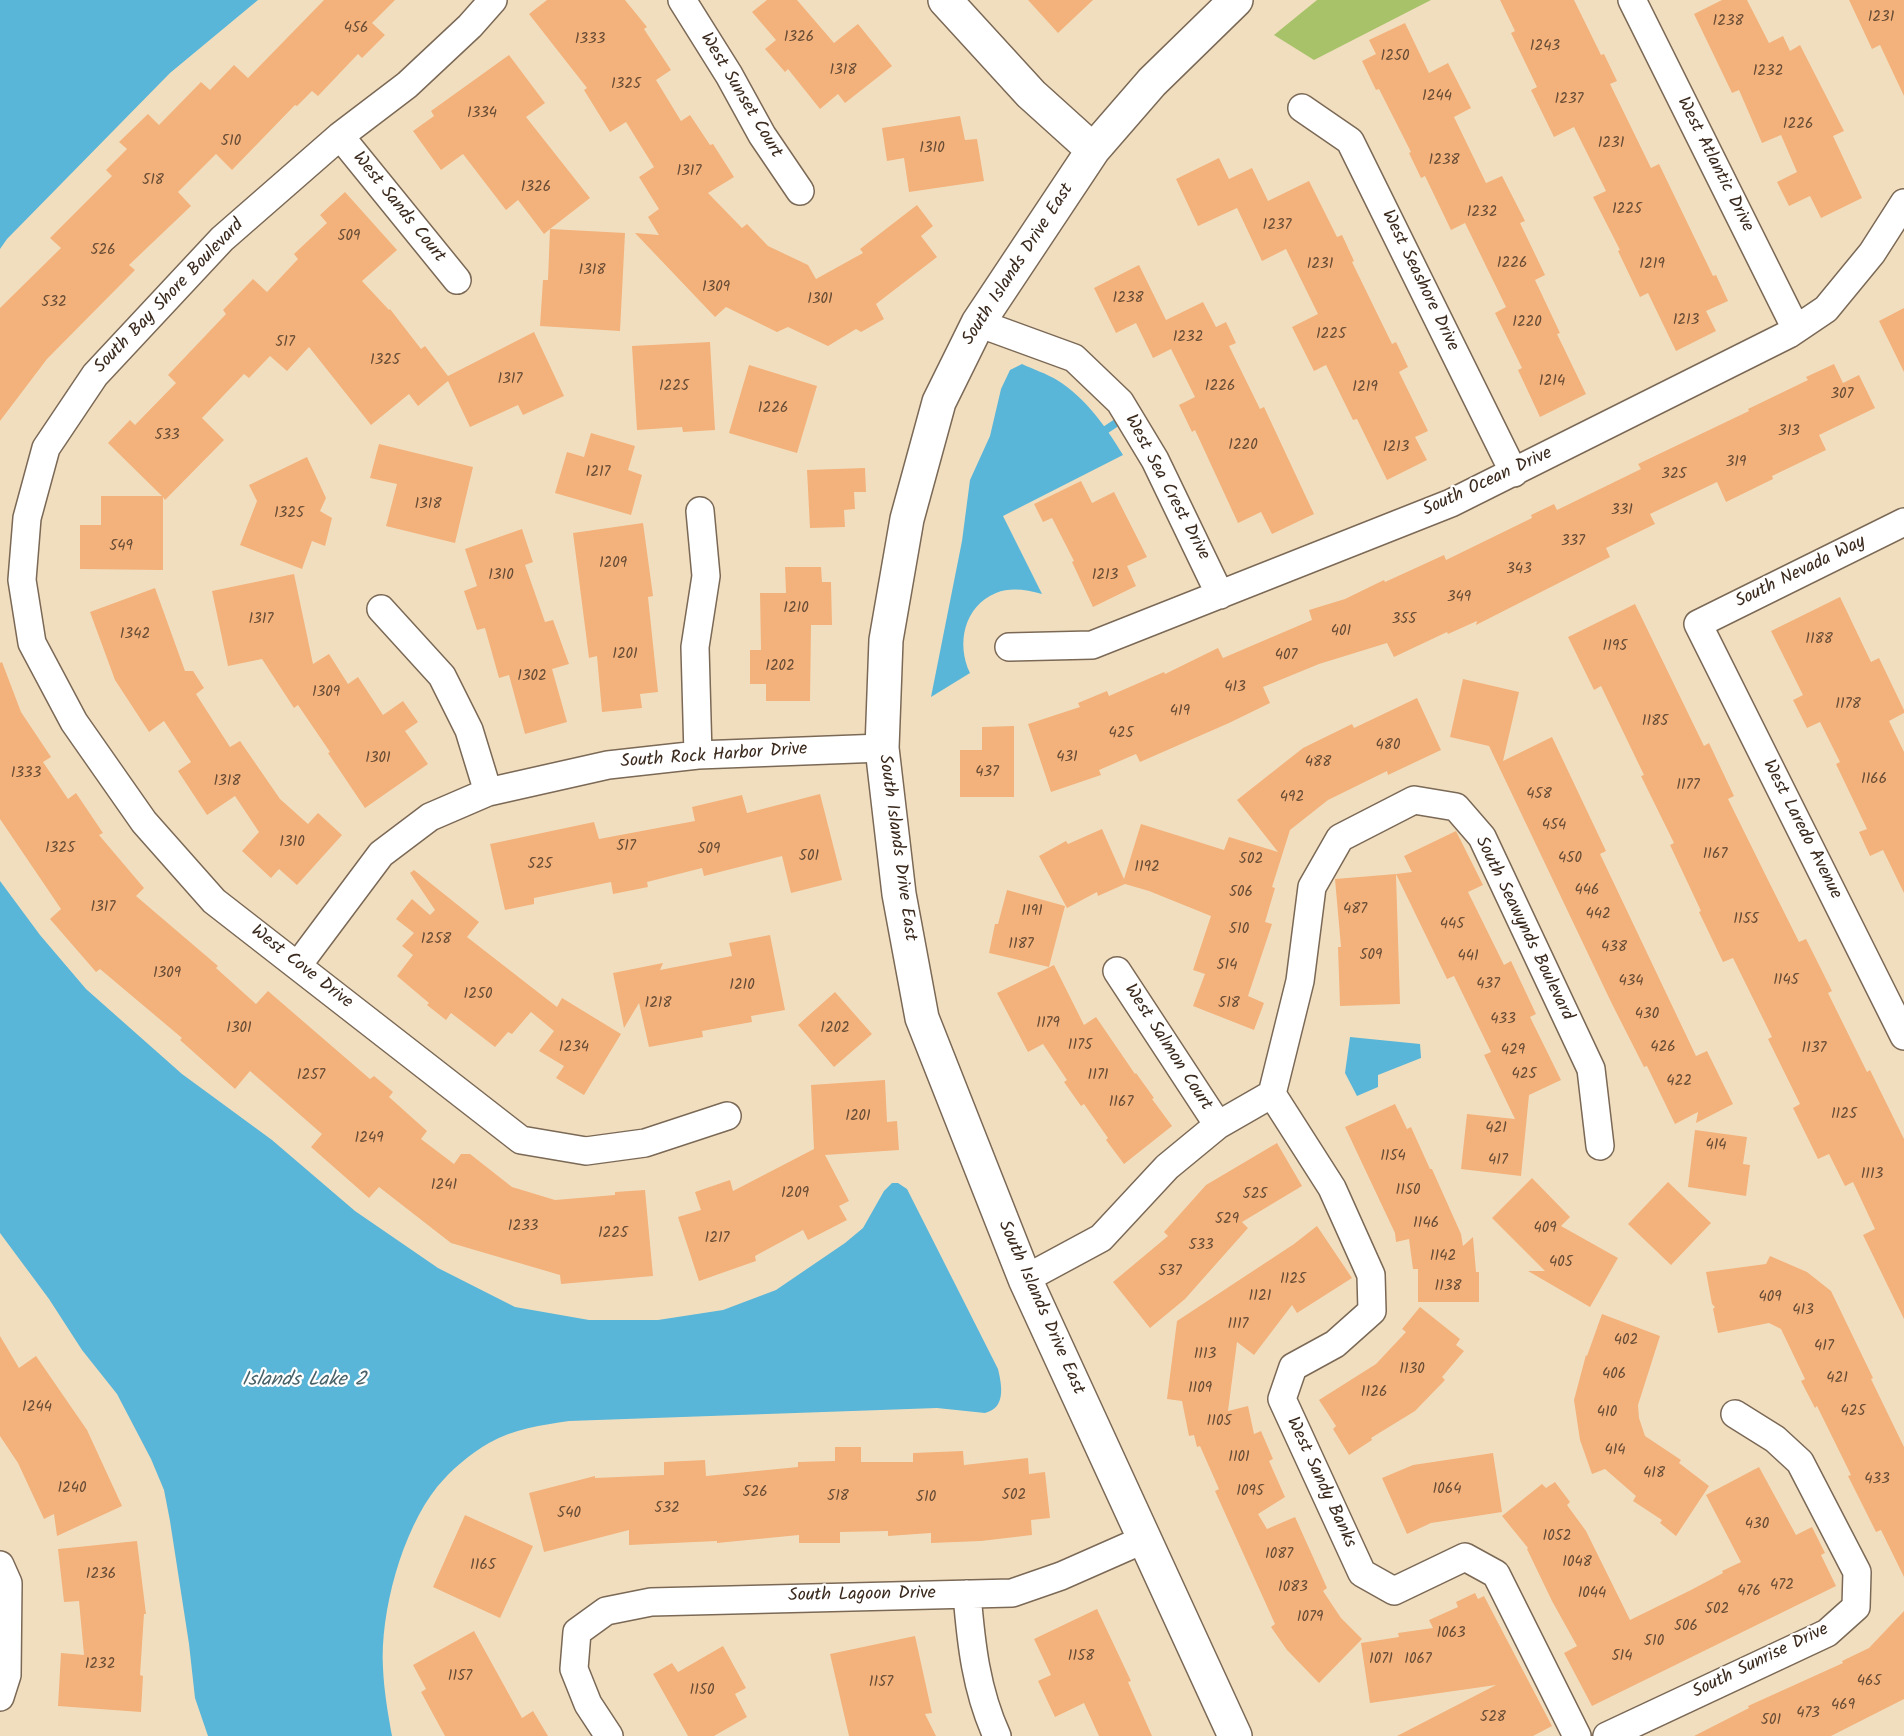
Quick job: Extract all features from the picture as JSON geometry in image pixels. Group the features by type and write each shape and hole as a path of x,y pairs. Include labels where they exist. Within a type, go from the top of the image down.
{"street":[{"name":"South Bay Shore Boulevard","path":"22,580 27,518 46,448 95,375 222,239 340,136 407,85 470,26 493,0"},
{"name":"West Sunset Court","path":"682,0 729,75 762,135 800,191"},
{"path":"945,0 1031,94 1093,150"},
{"name":"South Islands Drive East","path":"1235,1736 1025,1279 922,1018 899,894 882,748 886,640 907,519 939,402 978,323 1093,150 1152,82 1236,0"},
{"name":"West Atlantic Drive","path":"1632,0 1796,329"},
{"name":"West Seashore Drive","path":"1302,108 1350,141 1514,473"},
{"name":"West Sands Court","path":"340,136 457,280"},
{"name":"South Ocean Drive","path":"1009,647 1092,645 1451,503 1514,473 1796,329 1826,309 1872,253 1904,203"},
{"name":"West Sea Crest Drive","path":"978,323 1074,358 1120,402 1155,460 1220,595"},
{"path":"698,755 695,647 706,576 700,511"},
{"name":"South Nevada Way","path":"1698,624 1904,522"},
{"name":"West Cove Drive","path":"22,580 32,643 74,722 144,822 214,901 298,964 521,1140 586,1151 645,1143 727,1116"},
{"path":"381,609 442,676 469,730 488,792"},
{"name":"West Laredo Avenue","path":"1698,624 1904,1036"},
{"name":"South Rock Harbor Drive","path":"298,964 381,854 430,817 488,792 608,765 698,755 882,748"},
{"name":"South Seawynds Boulevard","path":"1272,1094 1300,981 1312,887 1340,838 1414,800 1456,807 1482,837 1591,1069 1600,1146"},
{"name":"West Salmon Court","path":"1117,971 1218,1125"},
{"path":"1025,1279 1101,1238 1167,1167 1218,1125 1272,1094"},
{"name":"West Sandy Banks","path":"1272,1094 1332,1188 1371,1275 1372,1311 1335,1344 1293,1367 1282,1400 1362,1573 1394,1591 1465,1557 1496,1574 1577,1736"},
{"name":"South Sunrise Drive","path":"1607,1736 1827,1633 1856,1607 1857,1572 1800,1462 1775,1439 1735,1414"},
{"name":"South Lagoon Drive","path":"609,1736 588,1704 574,1669 577,1632 606,1611 651,1602 1012,1593 1061,1576 1145,1539"},
{"path":"0,1565 8,1583 7,1675 0,1697"},
{"path":"967,1594 972,1655 987,1715 997,1736"}],"green space":[{"path":"1317,0 1431,0 1314,60 1274,35"}],"water":[{"path":"0,0 258,0 170,73 7,239 0,249"},
{"path":"1022,364 1057,380 1077,395 1102,424 1123,455 1003,516 1042,594 1007,590 985,599 976,607 970,616 964,638 966,662 970,673 931,697 962,541 970,480 990,436 1001,389 1010,370"},
{"name":"Islands Lake 2","path":"0,881 40,935 86,989 182,1074 272,1140 355,1211 438,1268 515,1307 589,1320 658,1320 723,1310 776,1290 845,1243 863,1228 884,1191 892,1183 898,1183 907,1189 998,1369 1001,1382 999,1401 992,1410 985,1413 937,1408 569,1421 528,1428 498,1438 468,1457 437,1487 413,1526 404,1549 390,1598 383,1646 384,1685 392,1736 208,1736 195,1698 189,1644 164,1490 151,1459 117,1394 82,1350 49,1299 0,1233"},
{"path":"1350,1037 1420,1044 1421,1058 1378,1075 1378,1087 1357,1096 1345,1073"}],"building":[{"path":"324,0 395,0 372,23 385,35 362,58 358,54 318,96 312,91 297,106 295,105 232,170 216,154 178,192 191,206 129,265 135,270 47,359 0,421 0,308 61,248 50,238 112,176 106,170 127,149 119,142 148,114 159,125 201,82 210,90 234,65 248,78"},
{"path":"547,0 625,0 647,27 644,29 671,70 656,80 681,121 690,115 710,145 713,144 734,177 708,193 742,228 747,224 768,246 808,265 816,279 863,253 860,249 917,205 933,226 921,236 937,257 876,304 884,319 861,332 856,329 828,346 788,327 777,332 726,307 715,317 635,233 659,235 648,217 659,209 639,177 654,167 626,122 610,132 584,90 587,88 529,14"},
{"path":"767,0 797,0 834,43 858,24 892,66 845,103 838,94 820,109 788,69 785,72 765,49 776,40 752,12"},
{"path":"1028,0 1093,0 1058,33"},
{"path":"1500,0 1574,0 1601,55 1604,54 1617,81 1610,84 1651,168 1659,164 1713,276 1716,275 1728,301 1706,311 1716,331 1676,351 1648,293 1640,297 1618,251 1620,250 1593,197 1606,191 1574,127 1554,137 1531,90 1537,87 1511,33 1515,31"},
{"path":"1722,0 1747,0 1769,43 1783,36 1790,51 1800,45 1844,131 1833,136 1862,198 1821,218 1810,196 1789,206 1777,182 1797,172 1781,135 1762,143 1739,90 1732,93 1694,14"},
{"path":"1849,0 1904,0 1904,96 1880,45 1872,49"},
{"path":"1405,23 1429,73 1448,63 1471,108 1454,117 1486,183 1502,176 1525,221 1520,223 1545,275 1535,280 1560,333 1557,334 1586,394 1540,417 1518,370 1522,368 1495,313 1506,307 1465,223 1451,230 1425,176 1421,178 1409,153 1411,152 1362,61 1376,54 1369,40"},
{"path":"509,55 545,103 526,117 590,198 544,234 518,200 506,210 463,154 441,170 413,131 434,116 431,111"},
{"path":"960,116 965,140 977,139 984,181 909,192 904,158 887,161 882,128"},
{"path":"1219,158 1229,179 1252,168 1268,201 1309,181 1337,237 1342,235 1354,261 1352,262 1392,344 1396,342 1408,367 1399,372 1428,431 1415,437 1427,460 1387,480 1357,419 1353,420 1326,365 1314,371 1292,327 1318,314 1286,249 1262,261 1237,208 1198,226 1176,179"},
{"path":"345,192 397,250 362,281 390,309 421,349 425,346 448,376 534,332 564,396 523,415 518,405 470,427 448,381 418,406 409,394 371,425 309,347 287,371 270,356 249,378 244,374 202,418 224,440 165,500 163,497 163,570 80,569 80,525 101,525 101,496 162,496 108,443 130,420 135,425 176,383 168,375 226,314 223,310 253,279 267,292 298,259 294,254 327,223 320,215"},
{"path":"550,229 625,233 620,331 540,326 543,280 548,280"},
{"path":"1139,265 1166,320 1203,302 1216,327 1226,322 1236,343 1229,346 1260,409 1264,407 1314,514 1272,534 1261,512 1238,523 1195,430 1192,432 1179,405 1195,397 1171,349 1153,358 1136,323 1116,333 1094,288"},
{"path":"1904,308 1904,372 1879,321"},
{"path":"710,342 715,430 683,432 682,427 637,430 632,346"},
{"path":"1834,364 1843,383 1859,375 1875,408 1819,435 1826,450 1772,476 1773,479 1726,502 1717,482 1650,514 1655,524 1606,548 1610,557 1476,625 1477,621 1448,634 1447,632 1394,657 1387,643 1319,664 1263,687 1270,703 1229,723 1140,762 1136,754 1099,770 1101,775 1051,792 1028,724 1080,707 1078,703 1107,691 1109,696 1164,672 1165,674 1218,648 1223,658 1312,620 1309,610 1345,599 1444,555 1446,560 1532,518 1531,515 1554,504 1557,510 1641,469 1638,464 1749,411 1748,409 1808,380 1806,377"},
{"path":"749,365 817,386 797,453 729,433"},
{"path":"591,433 635,446 628,470 642,475 631,515 555,493 567,452 584,457"},
{"path":"379,444 473,467 455,543 386,526 397,484 370,478"},
{"path":"307,457 326,498 320,511 332,518 325,546 312,541 302,569 240,545 257,501 249,485"},
{"path":"865,468 866,492 854,492 855,509 844,510 845,527 810,528 807,470"},
{"path":"1081,481 1092,503 1114,492 1147,557 1127,566 1136,586 1093,607 1072,562 1074,561 1052,518 1043,522 1034,504"},
{"path":"643,523 653,596 648,597 658,692 640,694 642,708 602,712 597,656 589,658 573,533"},
{"path":"522,529 533,562 525,565 545,622 553,620 569,664 552,669 567,722 525,734 509,675 499,678 485,628 477,630 464,591 477,586 465,549"},
{"path":"785,567 821,567 822,582 831,582 832,625 811,625 810,701 766,701 766,684 750,684 750,650 761,650 760,593 786,593"},
{"path":"294,574 313,664 329,654 348,684 358,677 383,715 403,701 418,722 405,731 428,764 365,808 298,705 294,708 262,659 228,666 212,591"},
{"path":"155,588 185,671 193,671 204,688 196,694 230,747 240,741 280,799 308,824 318,813 342,835 297,885 279,869 271,878 242,851 259,832 235,796 207,815 178,771 191,762 164,721 149,732 115,680 90,612"},
{"path":"1840,597 1871,662 1879,658 1904,710 1904,713 1889,721 1904,752 1904,893 1883,850 1870,856 1859,832 1867,829 1836,764 1840,762 1820,722 1807,728 1793,700 1803,695 1771,631"},
{"path":"1635,604 1704,746 1709,743 1734,796 1728,799 1799,942 1806,939 1832,991 1828,993 1867,1072 1870,1070 1904,1139 1904,1319 1863,1235 1875,1229 1853,1182 1845,1186 1829,1154 1818,1159 1793,1108 1800,1104 1768,1039 1772,1037 1733,958 1723,962 1670,845 1674,843 1641,776 1644,775 1601,686 1594,690 1568,637"},
{"path":"2,662 21,712 51,757 43,762 68,799 76,793 103,833 99,835 144,888 136,896 218,966 216,968 256,1004 268,991 370,1079 374,1076 393,1092 389,1097 427,1131 421,1139 454,1164 461,1154 470,1154 512,1187 555,1200 645,1190 653,1276 561,1284 560,1275 451,1243 379,1187 369,1198 311,1147 322,1134 250,1071 235,1089 180,1040 182,1038 100,969 96,972 50,919 61,909 0,819 0,663"},
{"path":"1463,679 1519,692 1503,761 1552,737 1606,851 1600,854 1696,1056 1707,1051 1733,1104 1696,1123 1698,1112 1675,1124 1647,1066 1644,1067 1612,1004 1489,746 1450,737"},
{"path":"1417,698 1441,750 1388,775 1387,771 1328,800 1290,830 1272,887 1275,888 1265,922 1272,924 1248,996 1264,1003 1254,1030 1193,1006 1205,974 1193,970 1211,916 1149,891 1125,884 1098,896 1097,892 1067,908 1039,856 1066,841 1068,844 1102,829 1124,879 1141,824 1224,850 1229,837 1278,852 1237,800 1303,748 1352,724 1354,728"},
{"path":"1014,726 1014,797 960,797 960,750 982,750 982,727"},
{"path":"820,794 842,880 791,893 782,856 704,876 702,868 647,882 648,887 613,894 611,882 534,898 534,904 505,910 490,844 594,822 599,839 695,821 692,807 742,795 747,813"},
{"path":"1456,831 1483,885 1468,892 1504,965 1511,961 1536,1014 1530,1017 1561,1080 1529,1095 1521,1176 1461,1169 1467,1114 1515,1119 1484,1055 1491,1052 1454,976 1447,979 1396,874 1412,872 1404,856"},
{"path":"414,870 479,922 467,937 557,1007 562,998 621,1034 584,1095 556,1078 564,1066 539,1051 554,1031 531,1012 512,1034 508,1032 495,1047 451,1013 446,1020 397,976 413,955 402,946 414,933 396,919 412,899 430,915 435,910 410,873"},
{"path":"1396,874 1400,1004 1340,1006 1338,947 1341,947 1335,879"},
{"path":"1007,890 1065,906 1049,967 989,953 995,924 998,924"},
{"path":"770,935 785,1010 751,1016 752,1022 702,1031 703,1037 649,1047 639,1003 624,1028 613,973 663,963 660,970 732,956 729,943"},
{"path":"1054,965 1084,1025 1096,1017 1172,1126 1124,1164 1084,1104 1081,1106 1064,1082 1067,1080 1043,1044 1028,1052 997,993"},
{"path":"835,992 872,1034 834,1067 798,1025"},
{"path":"885,1080 887,1122 897,1121 899,1150 825,1155 849,1201 839,1206 847,1220 808,1240 803,1230 755,1256 756,1261 699,1281 678,1217 701,1210 695,1192 730,1180 733,1191 814,1149 811,1085"},
{"path":"1395,1104 1407,1129 1411,1127 1432,1169 1461,1234 1463,1246 1473,1237 1476,1272 1479,1272 1479,1302 1418,1302 1418,1269 1413,1269 1409,1239 1396,1242 1395,1233 1345,1127"},
{"path":"1695,1130 1747,1137 1743,1164 1750,1165 1746,1196 1688,1187"},
{"path":"1277,1143 1302,1186 1242,1222 1248,1228 1185,1299 1150,1328 1113,1282 1168,1236 1164,1232 1206,1185"},
{"path":"1532,1178 1570,1217 1561,1226 1618,1258 1590,1307 1528,1271 1545,1271 1492,1218"},
{"path":"1668,1182 1711,1223 1671,1265 1628,1224"},
{"path":"1317,1226 1352,1278 1297,1313 1292,1305 1254,1355 1237,1342 1228,1411 1248,1406 1254,1434 1261,1431 1273,1459 1269,1461 1285,1497 1258,1514 1267,1529 1295,1517 1327,1588 1323,1591 1341,1618 1362,1639 1319,1683 1287,1650 1271,1627 1275,1624 1215,1491 1219,1489 1200,1446 1197,1447 1194,1435 1189,1436 1182,1401 1167,1399 1177,1321 1294,1244"},
{"path":"1770,1256 1807,1272 1831,1291 1904,1447 1904,1577 1881,1530 1876,1532 1848,1476 1851,1475 1817,1406 1815,1408 1801,1381 1805,1379 1781,1329 1769,1323 1718,1333 1713,1309 1715,1307 1712,1304 1706,1272 1766,1264"},
{"path":"1420,1307 1460,1339 1456,1345 1464,1351 1442,1377 1445,1380 1415,1411 1371,1438 1372,1440 1349,1455 1333,1429 1336,1426 1319,1400 1376,1364 1406,1332 1402,1329"},
{"path":"1602,1314 1660,1336 1638,1405 1639,1418 1645,1436 1681,1460 1679,1463 1709,1486 1676,1536 1660,1523 1662,1520 1633,1501 1636,1496 1605,1469 1592,1474 1580,1440 1574,1400 1586,1355"},
{"path":"0,1336 19,1368 36,1356 87,1430 122,1506 57,1536 54,1514 44,1519 18,1463 0,1436"},
{"path":"835,1447 861,1447 861,1462 913,1462 913,1453 963,1451 964,1465 1028,1458 1029,1474 1045,1472 1050,1518 1031,1520 1032,1535 981,1541 931,1543 931,1533 888,1536 888,1531 840,1532 840,1543 799,1543 799,1535 717,1543 717,1541 629,1545 629,1530 544,1552 529,1493 595,1476 595,1478 664,1475 664,1462 705,1460 706,1476 798,1467 798,1462 835,1461"},
{"path":"1493,1453 1502,1512 1431,1523 1407,1534 1382,1478 1413,1465"},
{"path":"1759,1467 1796,1535 1812,1527 1825,1553 1821,1555 1836,1586 1592,1706 1564,1653 1577,1646 1552,1601 1528,1548 1502,1516 1542,1484 1546,1488 1555,1482 1570,1502 1567,1505 1586,1531 1630,1620 1741,1562 1706,1495"},
{"path":"465,1515 533,1546 500,1618 433,1587"},
{"path":"137,1541 146,1614 144,1614 140,1675 143,1676 141,1712 58,1706 61,1653 84,1655 79,1601 64,1602 58,1549"},
{"path":"1475,1593 1478,1599 1484,1596 1552,1726 1533,1736 1397,1736 1496,1685 1370,1703 1361,1643 1399,1637 1398,1633 1433,1628 1429,1620 1458,1607 1456,1602"},
{"path":"1097,1609 1131,1681 1128,1682 1152,1736 1099,1736 1084,1703 1055,1717 1038,1681 1051,1675 1034,1639"},
{"path":"1904,1611 1904,1699 1831,1736 1694,1736 1749,1708 1748,1706 1843,1663 1842,1661 1869,1648"},
{"path":"474,1631 522,1718 533,1711 548,1736 445,1736 421,1692 426,1689 413,1665"},
{"path":"915,1636 932,1713 925,1714 936,1736 849,1736 830,1654"},
{"path":"723,1646 746,1688 735,1694 747,1717 714,1736 688,1736 653,1674 672,1663 678,1672"}],"waterway":[{"path":"1098,435 1125,417"}]}
